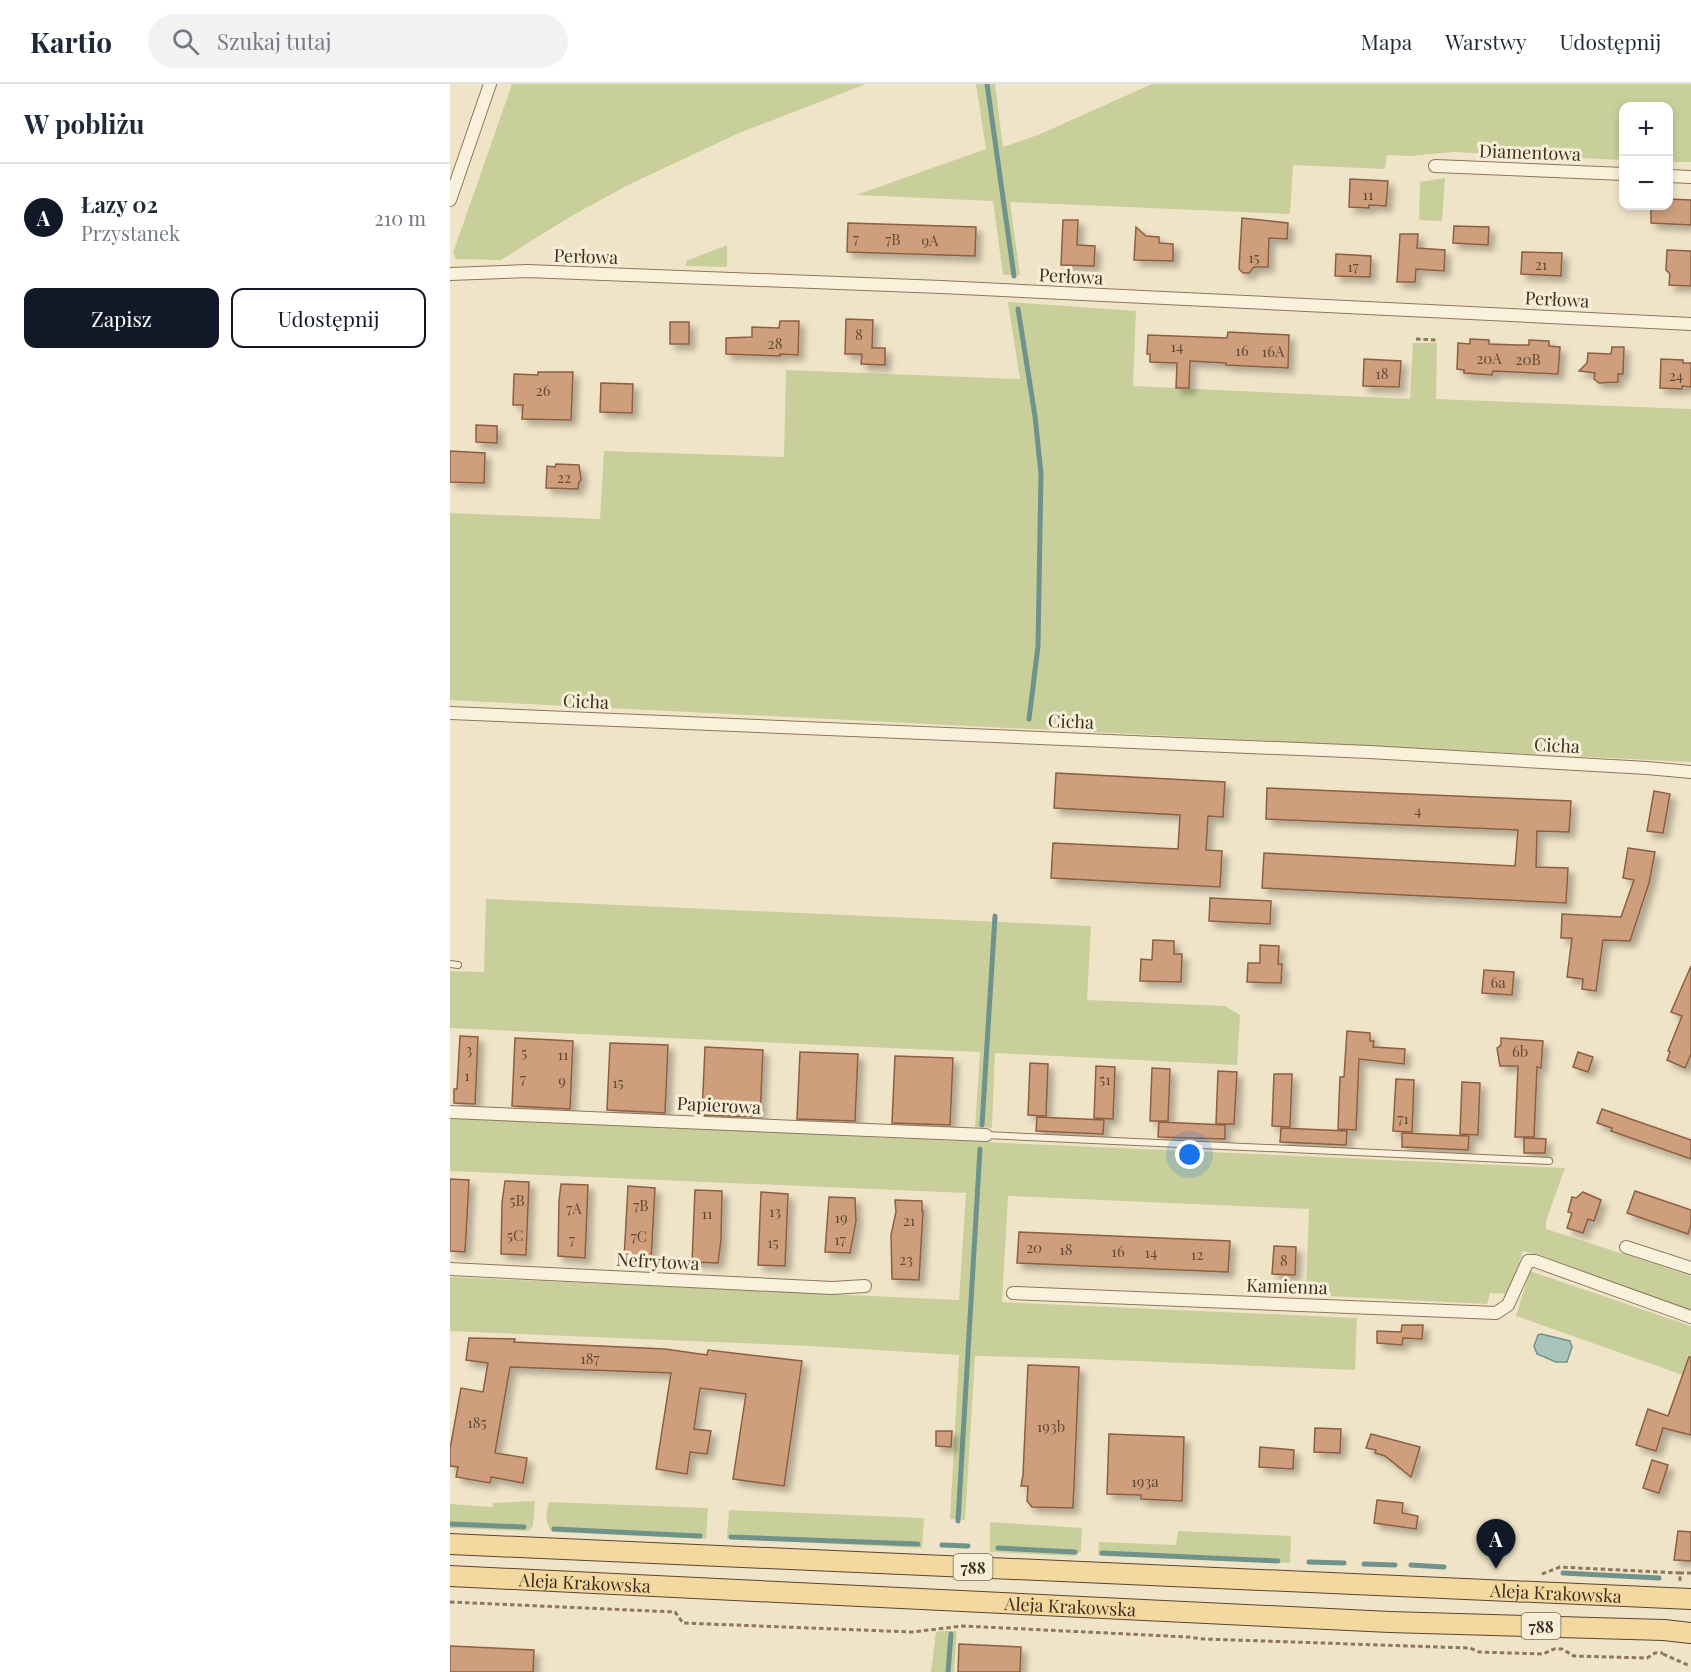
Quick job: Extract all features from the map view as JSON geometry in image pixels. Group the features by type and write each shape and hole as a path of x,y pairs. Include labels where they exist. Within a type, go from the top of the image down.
{"main road":[{"name":"Aleja Krakowska","path":"450,1544 1685,1593"},
{"name":"Aleja Krakowska","path":"450,1576 1390,1622 1664,1630 1691,1633"}],"street":[{"path":"450,200 453,184 489,84"},
{"name":"Diamentowa","path":"1435,166 1619,174"},
{"path":"1673,176 1691,177"},
{"name":"Perłowa","path":"450,274 526,271 941,287 1691,324"},
{"name":"Cicha","path":"450,713 1369,752 1691,772"},
{"name":"Papierowa","path":"450,1112 986,1135"},
{"path":"1626,1247 1691,1268"},
{"name":"Kamienna","path":"1014,1293 1496,1313 1508,1305 1528,1261 1544,1264 1691,1317"},
{"name":"Nefrytowa","path":"450,1269 821,1287 864,1286"}],"lane":[{"path":"450,964 458,965"},
{"path":"986,1135 1549,1161"}],"path":[{"path":"1416,339 1436,340"},
{"path":"1541,1575 1560,1567 1691,1573"},
{"path":"1680,1573 1685,1593"},
{"path":"450,1602 675,1612 683,1623 912,1632 963,1626 1188,1637 1203,1640 1470,1648 1479,1652 1543,1654 1554,1649 1562,1649 1574,1656 1647,1658 1655,1653 1663,1653 1688,1665"},
{"path":"1663,1643 1663,1653"}],"green space":[{"path":"512,84 866,84 739,133 628,185 568,218 501,260 456,259 453,253"},
{"path":"976,84 995,84 1003,147 1038,135 1152,84 1691,84 1691,162 1673,162 1673,102 1619,102 1619,160 1454,152 1410,156 1387,155 1385,169 1293,165 1290,214 1010,202 1020,275 1003,275 993,201 856,195 986,149"},
{"path":"1445,178 1442,221 1419,220 1420,182"},
{"path":"727,245 727,267 686,266 686,261"},
{"path":"1008,302 1136,311 1133,386 1410,399 1413,343 1437,343 1436,399 1691,409 1691,762 450,700 450,513 600,519 604,451 784,457 786,370 1020,379"},
{"path":"486,899 1091,926 1087,1000 1225,1006 1240,1015 1237,1065 995,1053 992,1128 975,1127 980,1052 450,1028 450,971 484,972"},
{"path":"450,1118 1565,1168 1546,1221 1546,1229 1691,1276 1691,1313 1523,1251 1508,1294 1490,1293 1487,1304 1306,1295 1309,1209 1008,1196 1002,1302 1357,1318 1355,1370 975,1356 965,1520 950,1519 959,1355 810,1346 450,1331 450,1277 959,1300 966,1193 450,1171"},
{"path":"1530,1271 1691,1326 1691,1378 1516,1316"},
{"path":"535,1501 533,1526 528,1531 450,1528 450,1504 493,1507 493,1503"},
{"path":"549,1502 708,1508 706,1539 552,1532 546,1517"},
{"path":"729,1510 924,1518 922,1548 727,1539"},
{"path":"990,1522 1082,1528 1081,1551 1075,1556 990,1552"},
{"path":"1178,1531 1291,1536 1290,1563 1098,1556 1099,1542 1176,1545"},
{"path":"957,1631 954,1672 931,1672 936,1632"}],"water":[{"path":"1538,1335 1570,1341 1572,1347 1567,1362 1556,1362 1537,1354 1534,1346"}],"building":[{"path":"1350,179 1388,181 1386,206 1349,207"},
{"path":"1673,199 1691,200 1691,225 1651,223 1651,210 1673,210"},
{"path":"1242,218 1288,223 1287,239 1269,238 1268,267 1254,267 1249,273 1243,273 1239,269"},
{"path":"1063,220 1078,220 1077,245 1095,246 1094,266 1061,265"},
{"path":"848,223 976,227 975,256 847,252"},
{"path":"1454,226 1489,227 1488,245 1453,243"},
{"path":"1136,227 1146,236 1159,237 1159,243 1173,244 1173,261 1134,260"},
{"path":"1400,234 1418,234 1417,248 1445,250 1444,271 1416,269 1415,282 1397,282"},
{"path":"1667,250 1691,251 1691,286 1669,285 1670,274 1666,270"},
{"path":"1522,252 1562,253 1561,276 1521,274"},
{"path":"1336,254 1371,256 1370,277 1335,276"},
{"path":"846,319 873,320 872,348 885,348 885,365 861,364 862,354 845,354"},
{"path":"780,321 799,321 798,355 726,354 726,338 752,337 752,327 779,328"},
{"path":"670,322 689,322 689,344 670,344"},
{"path":"1228,332 1289,335 1288,368 1190,361 1189,388 1176,388 1177,363 1150,362 1150,354 1147,354 1148,335 1227,338"},
{"path":"1470,339 1489,340 1489,344 1518,345 1529,345 1529,340 1549,341 1549,346 1560,347 1558,374 1493,371 1492,375 1464,373 1464,370 1457,369 1458,343 1470,344"},
{"path":"1612,347 1624,347 1623,374 1618,374 1618,382 1599,383 1594,379 1595,373 1579,371 1587,363 1588,353 1611,354"},
{"path":"1364,359 1401,361 1399,387 1363,386"},
{"path":"1661,359 1683,360 1683,363 1691,363 1691,387 1660,388"},
{"path":"538,372 573,372 571,420 522,419 523,405 513,405 514,374 538,375"},
{"path":"601,383 633,384 632,413 600,412"},
{"path":"476,425 497,426 497,443 476,442"},
{"path":"450,451 485,453 484,483 450,482"},
{"path":"556,464 579,465 581,480 578,489 546,488 547,466 555,467"},
{"path":"1056,773 1225,782 1223,817 1208,816 1206,850 1222,851 1220,887 1051,878 1053,843 1178,849 1180,815 1054,808"},
{"path":"1267,788 1571,801 1569,832 1537,831 1536,867 1568,868 1566,903 1262,888 1264,853 1515,866 1518,830 1266,819"},
{"path":"1654,791 1670,794 1663,833 1647,831"},
{"path":"1628,848 1655,852 1649,883 1630,941 1603,940 1596,991 1582,989 1583,979 1567,977 1572,938 1561,938 1562,914 1621,917 1634,880 1623,878"},
{"path":"1210,898 1271,901 1270,924 1209,921"},
{"path":"1153,940 1174,941 1174,954 1182,954 1181,982 1140,981 1141,959 1152,960"},
{"path":"1260,945 1279,946 1278,964 1282,964 1281,983 1247,982 1248,963 1260,963"},
{"path":"1691,966 1691,1054 1685,1068 1667,1060 1670,1052 1668,1051 1682,1016 1671,1012"},
{"path":"1484,970 1514,972 1512,995 1482,993"},
{"path":"1347,1031 1370,1033 1370,1041 1374,1041 1373,1047 1405,1049 1404,1064 1359,1059 1356,1130 1338,1129 1340,1077 1344,1077"},
{"path":"460,1036 478,1037 475,1104 454,1103"},
{"path":"515,1038 573,1041 570,1109 512,1106"},
{"path":"1501,1038 1543,1041 1541,1068 1537,1067 1534,1137 1515,1137 1518,1066 1500,1066 1497,1048 1501,1045"},
{"path":"610,1043 668,1045 665,1113 607,1110"},
{"path":"705,1047 763,1050 760,1117 702,1115"},
{"path":"800,1052 858,1054 855,1121 797,1119"},
{"path":"1578,1052 1593,1057 1588,1072 1573,1067"},
{"path":"895,1056 953,1058 950,1125 892,1123"},
{"path":"1030,1063 1048,1064 1046,1116 1028,1115"},
{"path":"1096,1066 1115,1067 1113,1119 1094,1118"},
{"path":"1152,1068 1170,1069 1168,1121 1150,1121"},
{"path":"1218,1071 1237,1072 1234,1124 1216,1124"},
{"path":"1274,1074 1292,1074 1290,1127 1272,1126"},
{"path":"1396,1079 1414,1080 1412,1132 1393,1131"},
{"path":"1462,1082 1480,1083 1478,1135 1460,1134"},
{"path":"1602,1109 1691,1140 1691,1159 1611,1131 1612,1128 1597,1123"},
{"path":"1037,1117 1104,1120 1103,1134 1036,1131"},
{"path":"1159,1122 1225,1125 1225,1139 1158,1137"},
{"path":"1281,1128 1347,1131 1346,1145 1280,1142"},
{"path":"1402,1133 1469,1136 1468,1150 1402,1147"},
{"path":"1524,1138 1546,1139 1545,1153 1524,1153"},
{"path":"450,1179 469,1180 465,1252 450,1251"},
{"path":"505,1181 529,1182 526,1255 501,1254"},
{"path":"561,1184 588,1185 585,1258 558,1256"},
{"path":"628,1186 655,1188 651,1260 624,1259"},
{"path":"695,1190 722,1191 718,1263 692,1262"},
{"path":"1635,1191 1691,1210 1691,1225 1688,1234 1627,1213"},
{"path":"761,1192 788,1194 785,1266 758,1265"},
{"path":"1583,1192 1601,1200 1594,1221 1588,1219 1583,1233 1567,1228 1572,1213 1568,1212 1572,1197 1576,1198"},
{"path":"829,1197 855,1198 856,1221 850,1253 825,1252"},
{"path":"895,1200 922,1201 919,1280 892,1279 891,1235 896,1212"},
{"path":"1019,1232 1230,1241 1228,1272 1017,1263"},
{"path":"1274,1246 1296,1247 1295,1275 1272,1274"},
{"path":"1402,1325 1423,1325 1422,1339 1403,1338 1402,1345 1377,1343 1377,1331 1401,1332"},
{"path":"469,1338 665,1349 707,1355 708,1350 802,1361 784,1486 733,1479 746,1394 700,1388 694,1429 711,1431 707,1454 690,1452 687,1474 656,1469 671,1373 510,1367 495,1453 527,1458 523,1483 491,1477 490,1483 456,1477 458,1467 450,1466 450,1449 461,1388 483,1392 488,1363 466,1360"},
{"path":"1689,1357 1691,1357 1691,1435 1663,1428 1656,1451 1636,1445 1648,1409 1668,1416"},
{"path":"1028,1365 1079,1367 1073,1508 1032,1507 1027,1501 1028,1486 1021,1486"},
{"path":"1315,1428 1341,1429 1340,1453 1314,1452"},
{"path":"936,1431 952,1431 951,1447 936,1446"},
{"path":"1109,1434 1184,1437 1182,1501 1141,1499 1141,1495 1107,1494"},
{"path":"1371,1434 1420,1447 1411,1477 1385,1456 1375,1453 1376,1450 1366,1448"},
{"path":"1260,1447 1294,1450 1293,1469 1259,1467"},
{"path":"1652,1460 1668,1465 1659,1493 1643,1488"},
{"path":"1377,1500 1403,1503 1402,1513 1418,1516 1416,1529 1374,1523"},
{"path":"1678,1531 1691,1532 1691,1561 1674,1560"},
{"path":"959,1644 1021,1647 1020,1672 958,1672"},
{"path":"450,1646 534,1650 533,1672 450,1672"}],"waterway":[{"path":"987,84 1014,276"},
{"path":"1018,309 1035,416 1041,474 1038,646 1029,719"},
{"path":"982,1125 995,916"},
{"path":"958,1521 980,1149"},
{"path":"451,1524 524,1527"},
{"path":"554,1529 700,1536"},
{"path":"731,1537 918,1544"},
{"path":"942,1545 968,1546"},
{"path":"998,1548 1075,1552"},
{"path":"1102,1553 1278,1561"},
{"path":"1309,1562 1344,1563"},
{"path":"1364,1564 1395,1565"},
{"path":"1411,1565 1444,1567"},
{"path":"1563,1573 1659,1578"},
{"path":"948,1672 951,1634"}],"place":[{"name":"Łazy 02","path":"1496,1569"}]}
